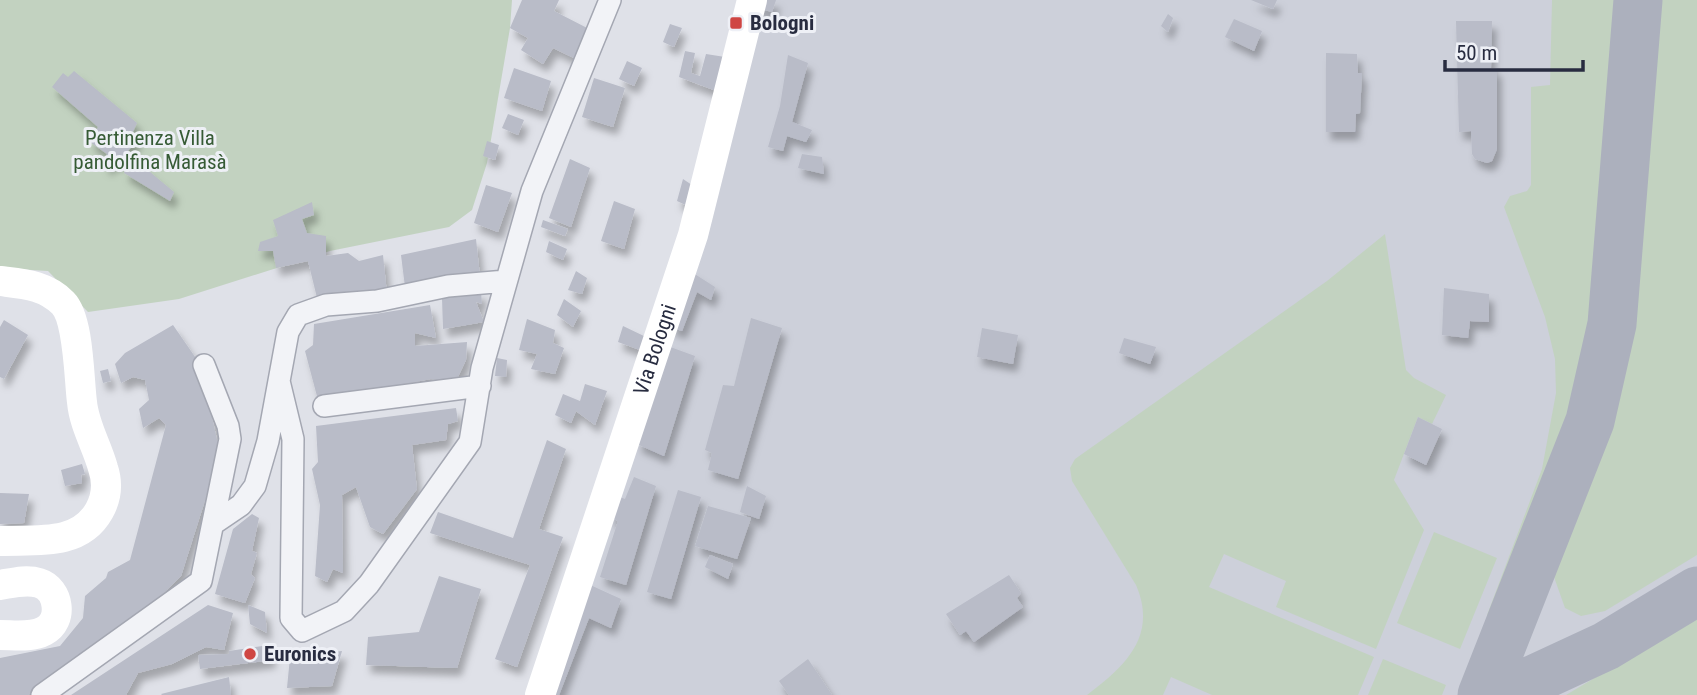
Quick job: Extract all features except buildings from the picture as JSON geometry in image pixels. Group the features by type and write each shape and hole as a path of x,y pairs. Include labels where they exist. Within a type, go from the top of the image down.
{"street":[{"path":"279,381 293,439 291,618 302,631 344,611 369,584 470,442 480,386 532,191 610,0"},
{"name":"Via Bologni","path":"540,695 693,235 752,0"},
{"path":"0,281 41,287 65,305 74,336 83,413 107,485 105,500 98,513 76,533 62,538 0,541"},
{"path":"212,524 241,505 255,486 268,441 288,332 298,315 326,305 377,301 448,286 506,281"},
{"path":"42,695 201,581 230,439 228,426 204,365"},
{"path":"324,406 480,386"},
{"path":"0,585 25,581 39,583 49,589 57,600 55,620 47,630 23,636 0,635"}],"shaded area":[{"path":"762,0 1697,0 1697,695 547,695"}],"green space":[{"name":"Pertinenza Villa pandolfina Marasà","path":"0,0 512,0 510,28 487,163 472,210 449,227 330,251 179,299 88,312 48,271 0,268"},
{"path":"1552,0 1623,0 1596,363 1564,461 1497,619 1487,615 1542,469 1556,393 1555,359 1545,317 1504,207 1510,196 1527,191 1531,185 1531,87 1550,85"},
{"path":"1659,0 1697,0 1697,555 1605,611 1581,616 1565,608 1554,577 1601,454 1620,384 1638,244"},
{"path":"1385,234 1406,370 1414,378 1446,395 1432,424 1418,417 1394,480 1424,530 1376,649 1276,607 1286,581 1224,554 1209,587 1374,657 1358,695 1212,695 1171,677 1163,695 1087,695 1125,661 1140,635 1143,620 1142,603 1136,585 1072,481 1070,468 1075,459 1327,281"},
{"path":"1434,532 1497,558 1460,649 1397,623"},
{"path":"1697,617 1697,695 1566,695"},
{"path":"1383,659 1446,685 1442,695 1368,695"}],"taxiway":[{"path":"1482,695 1590,421 1612,324 1638,0"},
{"path":"1500,695 1606,646 1697,591"}],"place":[{"name":"Bologni","path":"736,23"},
{"name":"Euronics","path":"250,654"}]}
